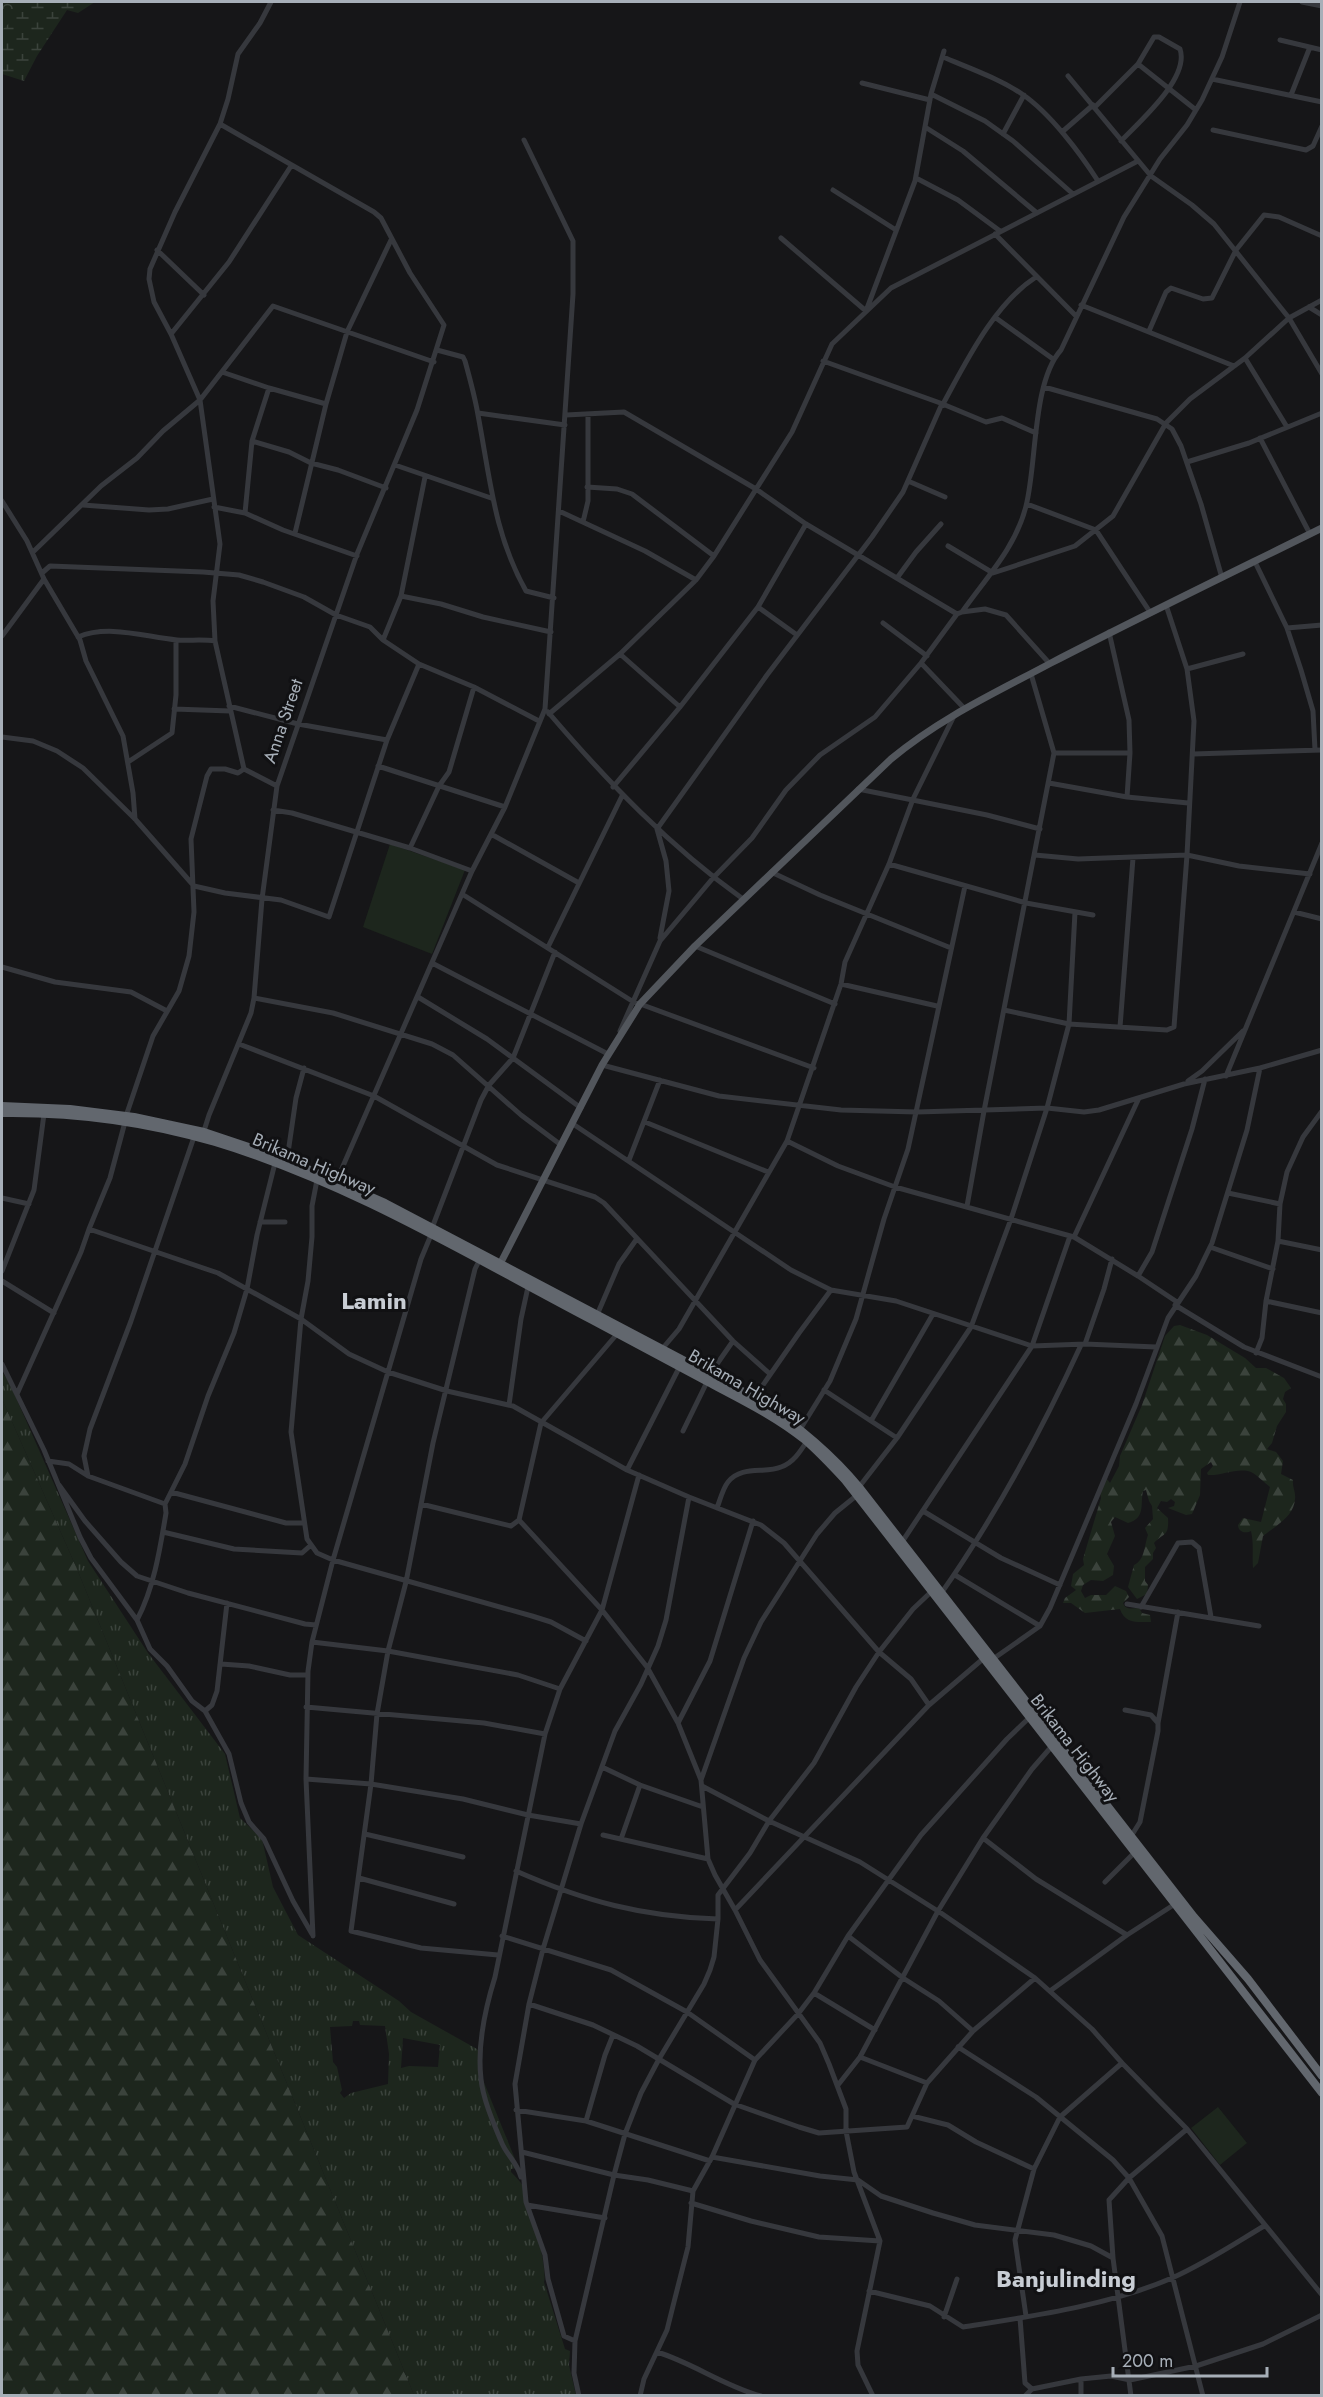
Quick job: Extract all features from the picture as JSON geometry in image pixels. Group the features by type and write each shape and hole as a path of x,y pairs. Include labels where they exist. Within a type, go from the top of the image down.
{"highway":[{"name":"Brikama Highway","path":"2,1106 78,1110 126,1119 287,1160 336,1184 385,1203 479,1261 498,1267 528,1287 680,1366 754,1398 801,1428 837,1462 1322,2093"},
{"name":"Brikama Highway","path":"2,1113 126,1119"},
{"name":"Brikama Highway","path":"200,1136 317,1180 336,1184"},
{"name":"Brikama Highway","path":"431,1232 662,1349 772,1417 807,1442 858,1492 902,1542 937,1594"},
{"name":"Brikama Highway","path":"988,1658 1052,1746 1248,1979 1322,2076"}],"main road":[{"path":"498,1267 636,1003 858,789 902,750 956,712 1109,632 1322,528"}],"street":[{"path":"243,770 215,641 213,601 220,544 200,400 151,291 150,269 157,250 220,124 238,54 272,2"},
{"path":"660,940 713,878 752,838 786,789 820,755 875,717 993,573 1019,527 1027,504 1044,387 1053,359 1061,350 1124,218 1160,159 1196,110 1212,78 1240,2"},
{"path":"1302,2 1322,6"},
{"path":"1062,132 1094,106 1138,64 1156,36 1178,47 1182,53 1179,69 1168,89 1121,141"},
{"path":"1280,40 1322,50"},
{"path":"1291,95 1310,47"},
{"path":"866,311 915,178 930,97 944,54 1024,95 1062,132 1083,157 1098,181"},
{"path":"1138,64 1196,110"},
{"path":"1068,76 1151,176 1214,224 1289,318 1322,374"},
{"path":"1212,78 1322,102"},
{"path":"862,83 930,97 985,121 1073,194"},
{"path":"1003,134 1024,95"},
{"path":"220,124 291,166 368,207 381,218 391,240 347,332 326,404 295,533"},
{"path":"1213,130 1306,150 1313,146 1322,126"},
{"path":"925,128 963,151 1037,213"},
{"path":"336,1184 472,871 505,807 544,709 566,415 573,294 573,241 524,140"},
{"path":"549,714 620,654 696,580 714,556 792,432 832,344 866,311 891,288 1138,161"},
{"path":"171,334 229,262 291,166"},
{"path":"915,178 958,200 998,233 1036,277 1076,316"},
{"path":"833,190 896,230"},
{"path":"1149,331 1166,292 1171,288 1203,299 1212,298 1236,250 1260,218 1267,214 1322,236"},
{"path":"781,238 866,311"},
{"name":"Anna Street","path":"88,1476 84,1456 90,1429 154,1252 239,1044 254,998 262,899 277,786 297,723 357,556 386,488 434,362 444,325 391,240"},
{"path":"157,250 204,295"},
{"path":"657,829 797,635 858,555 908,482 941,406 944,405 980,340 1018,290 1036,277"},
{"path":"948,546 993,573 1075,546 1113,516 1124,501 1166,423 1204,387 1245,358 1289,318 1322,300"},
{"path":"1081,305 1234,366"},
{"path":"33,552 200,400 273,306 434,362"},
{"path":"1309,307 1322,315"},
{"path":"996,318 1053,359"},
{"path":"437,350 463,357 478,413 491,498 513,568 526,591 554,598"},
{"path":"1245,358 1287,427"},
{"path":"823,361 986,422 1002,418 1036,433"},
{"path":"222,372 326,404"},
{"path":"1044,387 1166,423 1176,435 1187,462 1222,578"},
{"path":"245,513 252,441 269,388"},
{"path":"566,415 624,412 756,489 806,524 959,613 985,609 1006,615 1050,664"},
{"path":"478,413 565,425"},
{"path":"1187,462 1260,438 1322,413"},
{"path":"583,522 588,501 588,414"},
{"path":"1260,438 1310,534"},
{"path":"252,441 289,452 312,463 386,488"},
{"path":"395,465 491,498"},
{"path":"383,640 401,596 425,477"},
{"path":"908,482 945,497"},
{"path":"588,488 617,489 632,494 714,556"},
{"path":"83,505 149,510 168,509 213,500"},
{"path":"2,501 33,552 43,576 78,637 86,661 123,736 135,819"},
{"path":"1027,504 1096,530 1150,612"},
{"path":"214,507 245,513 357,556"},
{"path":"559,511 645,551 696,580"},
{"path":"613,787 680,707 758,607 806,524"},
{"path":"897,578 942,524"},
{"path":"1193,754 1318,750 1314,711 1287,628 1255,562"},
{"path":"2,636 50,566 217,573 263,582 304,597 336,615 370,627 383,640 419,664 474,687 540,721"},
{"path":"401,596 551,632"},
{"path":"1004,1010 1068,1024 1171,1030 1174,1027 1194,721 1187,669 1166,605"},
{"path":"758,607 797,635"},
{"path":"883,623 927,656"},
{"path":"1287,628 1322,625"},
{"path":"78,637 93,632 120,632 176,640 215,641"},
{"path":"1109,632 1129,720 1130,753 1127,797"},
{"path":"128,762 172,733 176,640"},
{"path":"620,654 680,707"},
{"path":"1187,669 1243,654"},
{"path":"921,663 964,708"},
{"path":"2,737 33,741 71,759 90,774 135,819 194,886 262,899 281,900 329,917 387,740 419,664"},
{"path":"967,1206 1054,753 1031,674"},
{"path":"410,848 439,786 449,772 474,687"},
{"path":"174,709 230,708 387,740"},
{"path":"544,709 622,796 713,878 744,899"},
{"path":"662,1349 679,1329 788,1141 835,1004 845,962 889,864 913,799 956,712"},
{"path":"1054,753 1130,753"},
{"path":"378,766 505,807"},
{"path":"17,1394 81,1252 110,1178 153,1036 179,991 193,932 194,886 191,839 207,776 211,770 225,769 238,773 243,770"},
{"path":"243,770 277,786"},
{"path":"1048,783 1127,797 1188,803"},
{"path":"858,789 913,799 1040,829"},
{"path":"548,947 622,796"},
{"path":"273,810 292,813 410,848 472,871"},
{"path":"636,1003 660,940 669,891 666,861 657,829"},
{"path":"491,834 579,883"},
{"path":"1226,1076 1322,843"},
{"path":"1035,855 1078,859 1187,855 1239,866 1310,874"},
{"path":"1120,1027 1133,858"},
{"path":"889,864 1026,903 1093,915"},
{"path":"771,873 951,948"},
{"path":"801,1428 824,1390 856,1319 917,1112 937,1006 965,886"},
{"path":"462,894 636,1003 814,1068"},
{"path":"702,1783 744,1658 761,1622 799,1560 835,1513 858,1492 971,1327 1011,1219 1047,1108 1068,1024 1075,912"},
{"path":"1294,912 1322,919"},
{"path":"695,946 835,1004"},
{"path":"2,1364 91,1558 137,1620 150,1648 167,1666 192,1701 205,1711 229,1754 240,1803 249,1822 264,1839 293,1901 313,1935 306,1779 306,1707 312,1641 333,1560 421,1259 463,1144 489,1085 513,1058 555,952"},
{"path":"432,963 608,1054"},
{"path":"2,967 55,982 131,992 167,1011"},
{"path":"841,984 937,1006"},
{"path":"254,998 333,1013 432,1044 453,1055 521,1115 561,1146"},
{"path":"418,998 487,1039 581,1108"},
{"path":"1184,1084 1202,1071 1245,1029"},
{"path":"239,1044 374,1096 497,1165 595,1197 604,1203 636,1240 733,1341 770,1374"},
{"path":"602,1065 719,1096 841,1110 917,1112 1047,1108 1084,1112 1099,1110 1184,1084 1260,1068 1322,1050"},
{"path":"287,1160 296,1098 304,1068"},
{"path":"735,1910 929,1706 988,1658 1040,1626 1060,1585 1136,1404 1156,1347 1176,1304 1196,1276 1210,1247 1247,1130 1260,1068"},
{"path":"1138,1276 1152,1252 1192,1129 1205,1079"},
{"path":"628,1160 660,1080"},
{"path":"902,1542 1032,1346 1072,1236 1139,1098"},
{"path":"1256,1353 1262,1338 1266,1301 1278,1241 1280,1204 1287,1172 1294,1153 1322,1110"},
{"path":"2,1271 29,1204 39,1166 44,1114"},
{"path":"645,1122 768,1172"},
{"path":"573,1124 791,1270 831,1290 896,1301 1032,1346 1083,1344 1156,1347"},
{"path":"788,1141 838,1166 895,1187 1072,1236 1112,1259 1176,1304 1244,1347 1322,1377"},
{"path":"137,1620 145,1606 151,1582 163,1532 165,1504 194,1441 201,1414 234,1333 247,1289 260,1222 275,1163"},
{"path":"317,1180 312,1206 308,1281 301,1319 291,1432 307,1539 317,1553 333,1560 551,1622 586,1641"},
{"path":"1228,1193 1280,1204"},
{"path":"2,1198 29,1204"},
{"path":"260,1222 285,1222"},
{"path":"89,1229 218,1273 301,1319 349,1354 388,1372 447,1391 509,1405 627,1470 753,1521 784,1544 879,1652 911,1679 929,1706"},
{"path":"597,1315 619,1264 636,1240"},
{"path":"1278,1241 1322,1250"},
{"path":"1210,1247 1273,1269"},
{"path":"579,2396 574,2373 575,2340 625,2134 641,2093 658,2059 704,1984 710,1970 714,1957 718,1895 750,1853 769,1821 814,1763 856,1687 879,1652 913,1609 937,1594 955,1575 976,1542 1032,1446 1083,1344 1104,1289 1112,1259"},
{"path":"479,1261 475,1269 433,1443 406,1582 388,1652 377,1714 371,1784 351,1931 421,1948 498,1955"},
{"path":"2,1281 54,1313"},
{"path":"509,1405 521,1319 528,1287"},
{"path":"754,1398 831,1290"},
{"path":"1266,1301 1322,1313"},
{"path":"871,1421 933,1314"},
{"path":"421,1504 511,1526 519,1520 541,1423 617,1334"},
{"path":"683,1431 708,1378 733,1341"},
{"path":"627,1470 680,1366"},
{"path":"824,1390 897,1438"},
{"path":"717,1508 728,1482 736,1476 746,1471 780,1468 795,1459 807,1442"},
{"path":"48,1461 69,1464 88,1476 165,1504"},
{"path":"575,2340 564,2336 548,2279 545,2255 527,2205 517,2164 502,2144 481,2080 481,2048 544,1734 560,1689 602,1610 639,1475"},
{"path":"53,1476 85,1521 121,1562 137,1576 227,1603 316,1625"},
{"path":"171,1492 286,1523 304,1522"},
{"path":"523,2184 522,2152 516,2110 516,2074 529,2004 560,1890 581,1824 615,1731 641,1684 658,1646 666,1620 689,1497"},
{"path":"923,1511 1001,1558 1060,1585"},
{"path":"519,1520 602,1610 647,1667 678,1722 702,1783 708,1859 760,1960 820,2043 838,2085 846,2109 846,2131 858,2180 880,2241 857,2351 858,2365 873,2396"},
{"path":"678,1722 710,1661 753,1521"},
{"path":"163,1532 218,1547 252,1551 302,1553 312,1545"},
{"path":"1142,1607 1178,1544 1192,1542 1199,1548 1211,1617"},
{"path":"955,1575 1040,1626"},
{"path":"205,1711 212,1705 220,1664 227,1603"},
{"path":"1127,1604 1258,1626"},
{"path":"1129,1839 1140,1822 1178,1612"},
{"path":"312,1641 518,1674 560,1689"},
{"path":"220,1664 249,1666 301,1676 308,1675"},
{"path":"306,1707 483,1723 544,1734"},
{"path":"1125,1710 1151,1715 1158,1723"},
{"path":"640,2396 644,2379 667,2330 688,2247 693,2191 711,2159 755,2060 798,2014 814,1993 848,1936 921,1835 1007,1739 1030,1717"},
{"path":"838,2085 860,2057 938,1911 983,1838 1032,1769 1052,1746"},
{"path":"602,1767 640,1785 703,1808"},
{"path":"306,1779 371,1784 463,1799 528,1815 581,1824"},
{"path":"702,1783 769,1821 860,1862 938,1911 1035,1978 1092,2029 1187,2129 1322,2295"},
{"path":"621,1839 640,1785"},
{"path":"365,1834 463,1857"},
{"path":"603,1835 708,1859"},
{"path":"983,1838 1036,1879 1127,1935"},
{"path":"1105,1882 1135,1852"},
{"path":"516,1871 560,1890 653,1914 676,1918 718,1919"},
{"path":"359,1878 453,1904"},
{"path":"1050,1991 1127,1935 1175,1904"},
{"path":"502,1936 611,1970 687,2012 755,2060"},
{"path":"848,1936 903,1978 939,2001 973,2031"},
{"path":"529,2004 575,2018 638,2046 734,2104 819,2133 907,2127 927,2083 973,2031 1035,1978"},
{"path":"814,1993 875,2030"},
{"path":"586,2121 613,2035"},
{"path":"958,2048 1036,2097 1113,2160 1129,2178 1162,2236 1203,2396"},
{"path":"860,2057 927,2083"},
{"path":"1026,2316 1015,2240 1034,2169 1060,2117 1122,2063"},
{"path":"516,2110 586,2121 711,2159 858,2180 881,2196 975,2225 1054,2235 1091,2246 1113,2258"},
{"path":"912,2116 948,2125 976,2142 1034,2169"},
{"path":"1131,2396 1113,2258 1109,2200 1129,2178 1187,2129"},
{"path":"522,2152 614,2175 648,2180 693,2191"},
{"path":"691,2203 751,2222 819,2237 880,2241"},
{"path":"527,2205 605,2218"},
{"path":"869,2291 930,2306 963,2327 1020,2318 1119,2298 1173,2278 1264,2226"},
{"path":"944,2317 957,2279"},
{"path":"1025,2396 1032,2389 1081,2379 1111,2376 1130,2380 1196,2366 1263,2344 1322,2314"},
{"path":"1020,2318 1025,2383 1032,2389"},
{"path":"657,2352 706,2371 725,2384 761,2396"},
{"path":"1081,2379 1081,2396"}],"green space":[{"path":"2,2 95,2 78,13 67,10 37,56 24,81 2,74"},
{"path":"2,2 31,2 2,30"},
{"path":"390,844 465,870 432,954 363,927"},
{"path":"1180,1325 1207,1335 1245,1358 1256,1368 1266,1368 1284,1378 1291,1388 1285,1392 1283,1399 1286,1412 1267,1449 1276,1452 1283,1461 1281,1474 1293,1480 1294,1505 1288,1516 1263,1536 1258,1563 1253,1568 1251,1531 1243,1532 1238,1525 1243,1518 1261,1522 1270,1487 1253,1473 1246,1471 1208,1475 1207,1473 1213,1466 1211,1462 1201,1469 1200,1495 1192,1514 1186,1515 1168,1508 1174,1506 1175,1502 1171,1499 1167,1502 1161,1501 1157,1508 1168,1518 1168,1528 1165,1534 1154,1543 1156,1548 1153,1559 1145,1567 1147,1594 1137,1599 1128,1587 1134,1565 1138,1563 1144,1552 1148,1535 1145,1528 1153,1519 1152,1506 1146,1490 1143,1491 1138,1518 1128,1523 1115,1517 1111,1522 1115,1536 1107,1554 1114,1566 1113,1575 1103,1581 1091,1580 1083,1585 1081,1591 1085,1598 1091,1595 1106,1595 1115,1586 1126,1591 1129,1597 1123,1603 1126,1607 1139,1608 1142,1613 1150,1615 1151,1622 1128,1620 1120,1609 1085,1613 1071,1603 1063,1603 1065,1598 1076,1590 1071,1586 1073,1574 1084,1565 1083,1559 1101,1498 1100,1492 1107,1479 1110,1483 1119,1466 1120,1456 1142,1405 1165,1336 1174,1326"},
{"path":"2,1372 9,1382 88,1561 148,1653 225,1754 240,1818 262,1839 273,1887 298,1935 399,2001 411,2012 477,2049 480,2053 483,2080 515,2159 516,2168 511,2169 511,2172 523,2186 534,2220 541,2250 544,2282 565,2349 570,2351 569,2365 576,2395 414,2395 77,1569 2,1399","holes":["353,2021 359,2021 360,2025 385,2026 389,2054 388,2084 351,2093 344,2098 340,2093 342,2090 337,2067 333,2062 330,2027 352,2026","403,2038 440,2045 438,2067 401,2068"]},
{"path":"2,1399 77,1569 414,2395 2,2395"},
{"path":"1218,2107 1247,2143 1220,2165 1191,2128"}],"district":[{"name":"Lamin","path":"374,1300"},
{"name":"Banjulinding","path":"1066,2278"}]}
